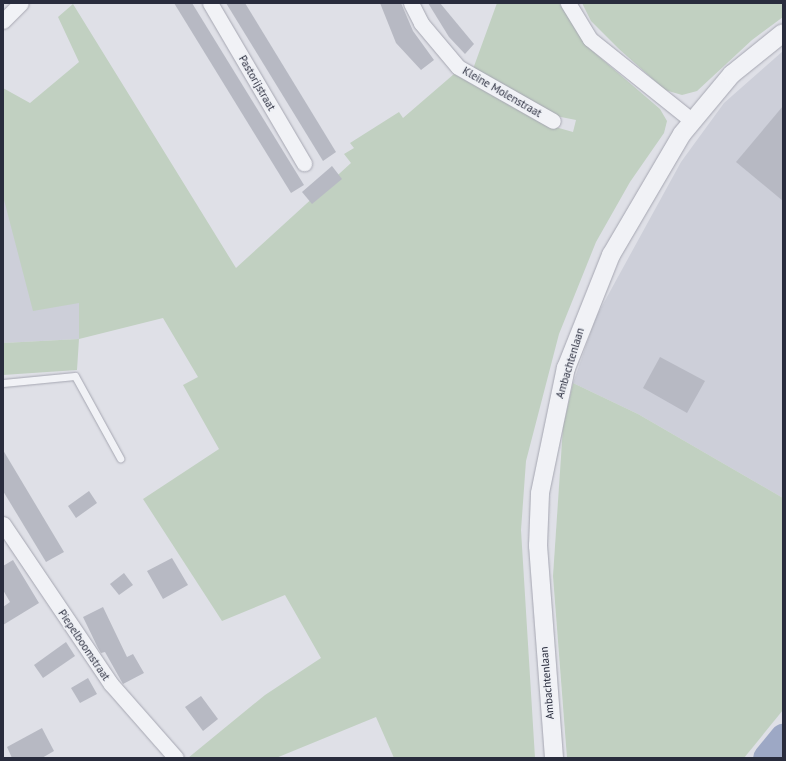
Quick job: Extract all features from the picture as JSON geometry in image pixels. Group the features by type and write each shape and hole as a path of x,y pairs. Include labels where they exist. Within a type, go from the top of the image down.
{"street":[{"path":"3,21 21,3"},
{"name":"Pastorijstraat","path":"210,3 304,163"},
{"name":"Kleine Molenstraat","path":"411,3 421,23 458,67 553,121"},
{"path":"568,3 590,39 691,120"},
{"name":"Ambachtenlaan","path":"554,758 538,546 540,493 550,432 566,368 611,255 691,120 732,74 783,33"},
{"name":"Piepelboomstraat","path":"3,524 111,684 176,758"}],"lane":[{"path":"3,383 75,376 120,458"}],"shaded area":[{"path":"783,51 783,498 638,414 573,383 596,317 681,162 724,103"},
{"path":"3,196 79,303 79,339 3,343"}],"green space":[{"path":"497,3 559,3 589,48 660,109 667,121 664,133 630,182 596,242 559,334 526,461 521,530 535,758 394,758 376,717 276,758 188,758 265,695 321,658 285,595 222,621 143,499 219,449 183,385 198,377 163,318 79,339 79,303 33,311 3,196 3,88 30,103 79,62 58,17 73,4 236,268 351,163 344,154 354,148 350,143 399,112 403,118 454,74 541,123 573,132 576,120 556,116 473,69"},
{"path":"582,3 783,3 783,17 752,40 697,91 682,95 665,90 619,49 591,21"},
{"path":"79,339 77,370 3,375 3,343"},
{"path":"573,383 638,414 783,498 783,710 744,758 567,758 553,576 563,427"}],"building":[{"path":"174,3 192,3 304,185 291,193"},
{"path":"226,3 245,3 336,152 323,161"},
{"path":"380,3 401,3 413,31 434,60 421,70 396,43"},
{"path":"428,3 440,3 474,44 465,54 449,37"},
{"path":"783,106 783,201 736,162"},
{"path":"332,166 342,179 312,204 302,192"},
{"path":"660,357 705,381 687,413 643,388"},
{"path":"3,450 64,552 46,562 3,491"},
{"path":"89,491 97,503 76,518 68,506"},
{"path":"172,558 188,585 163,599 147,571"},
{"path":"13,560 39,603 3,625 3,607 10,602 3,590 3,566"},
{"path":"124,573 133,585 119,595 110,584"},
{"path":"103,607 127,657 133,654 144,673 123,684 105,652 101,653 98,648 83,617"},
{"path":"66,642 75,656 43,678 34,665"},
{"path":"88,678 97,694 80,703 71,688"},
{"path":"201,696 218,719 203,731 185,707"},
{"path":"42,728 54,751 42,758 12,758 7,747"}],"waterway":[{"path":"767,758 783,738"}]}
